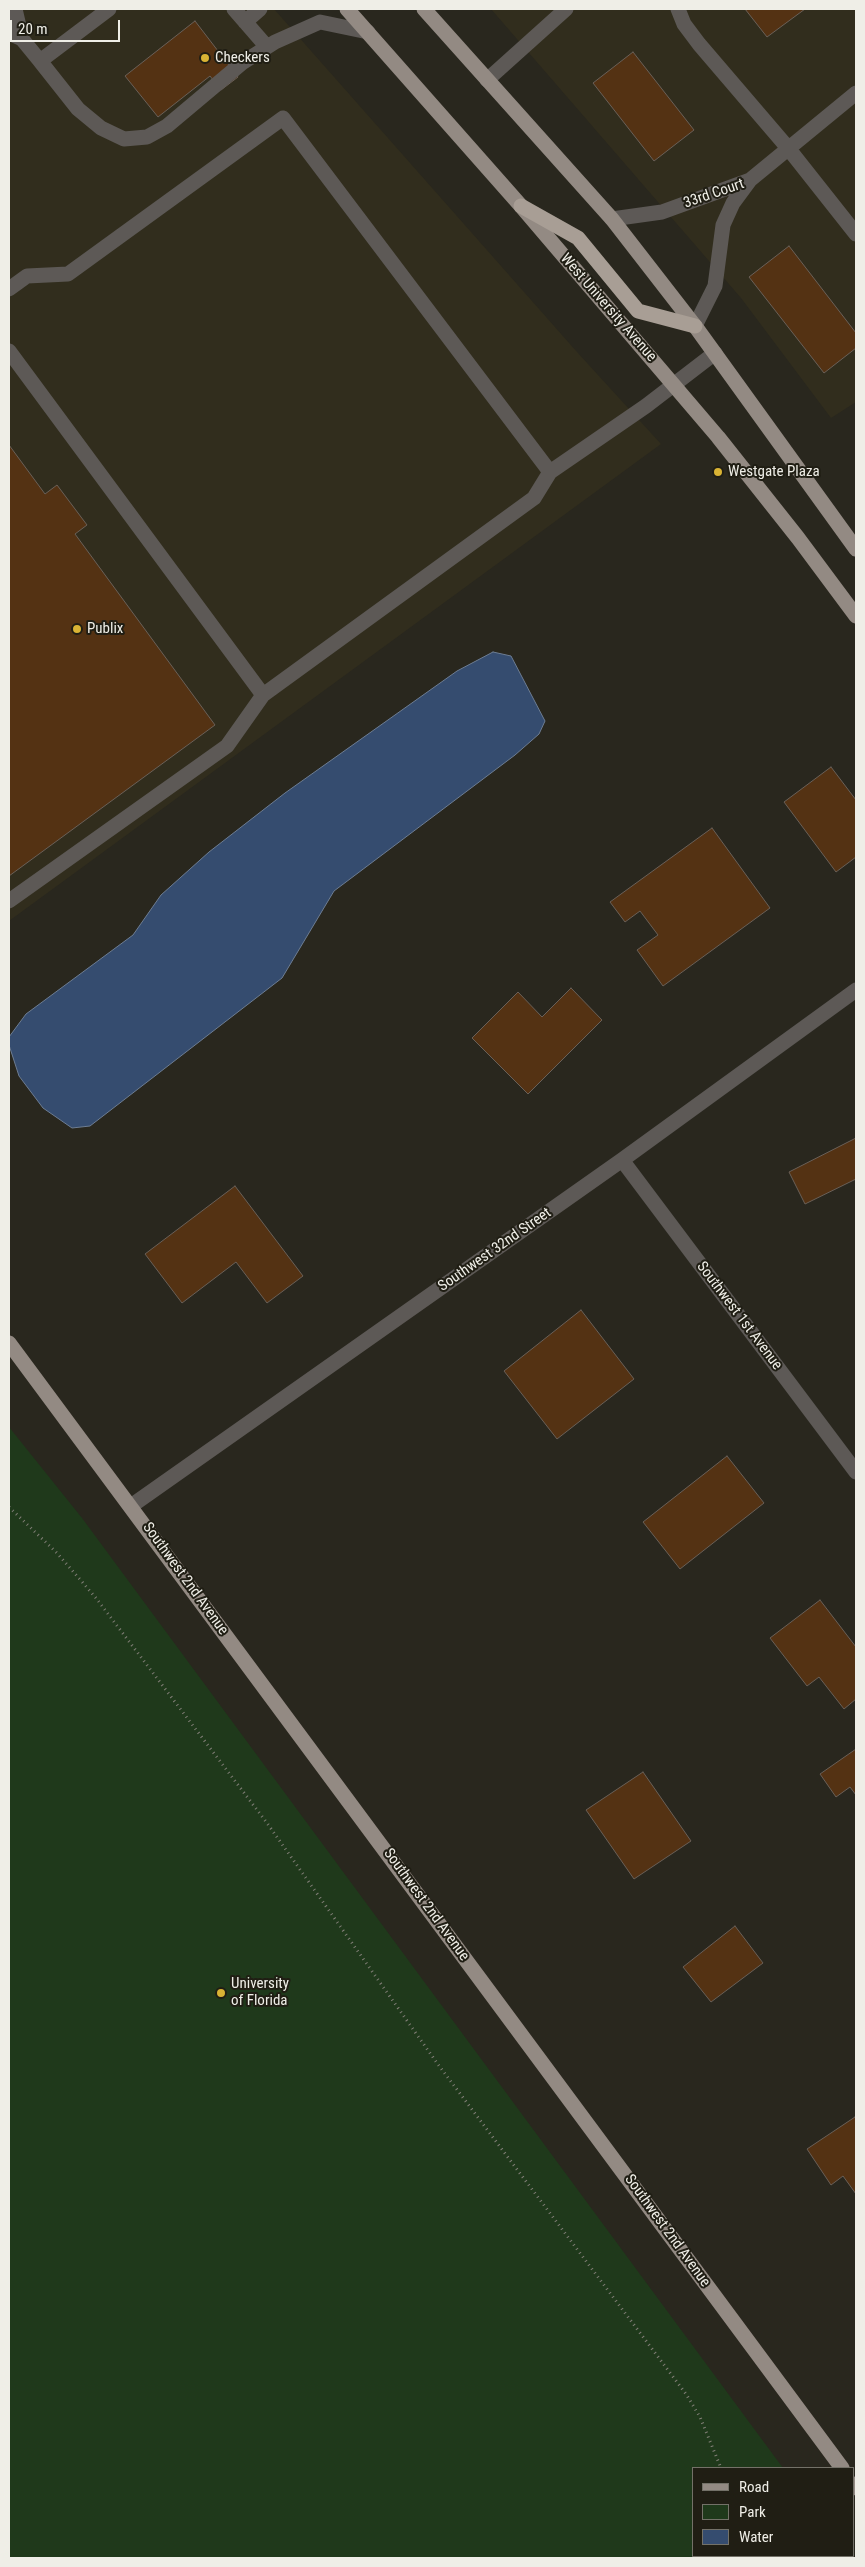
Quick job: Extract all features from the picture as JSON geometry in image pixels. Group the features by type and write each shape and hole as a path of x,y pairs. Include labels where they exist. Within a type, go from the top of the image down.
{"highway":[{"path":"521,206 578,238 638,311 695,326"}],"main road":[{"name":"West University Avenue","path":"347,9 521,206 673,385 786,522 856,616"},
{"path":"424,9 612,219 715,353 856,549"},
{"name":"Southwest 2nd Avenue","path":"9,1343 132,1506 841,2467"}],"street":[{"path":"15,9 15,36 40,61 78,109 101,128 124,139 147,137 168,126 242,63 267,47 320,22 368,32"},
{"path":"40,61 109,9"},
{"path":"234,9 267,47"},
{"path":"245,22 260,9"},
{"path":"487,80 566,9"},
{"path":"678,9 684,24 699,44 788,148 856,234"},
{"path":"750,180 856,93"},
{"path":"9,289 27,276 68,274 283,118 550,472"},
{"name":"33rd Court","path":"612,219 662,212 750,180"},
{"name":"33rd Court","path":"695,326 715,286 723,225 733,203 750,180"},
{"path":"9,351 263,695"},
{"path":"9,901 226,746 263,695 534,498 550,472 715,353"},
{"name":"Southwest 32nd Street","path":"132,1506 622,1160 856,990"},
{"name":"Southwest 1st Avenue","path":"622,1160 856,1472"}],"path":[{"path":"9,1507 57,1553 96,1598 267,1823 437,2063 686,2394 700,2418 721,2467"}],"shaded area":[{"path":"9,9 274,9 577,352 661,444 9,921"},
{"path":"491,9 856,9 856,402 831,418 741,298"}],"green space":[{"name":"University of Florida","path":"9,1427 82,1518 782,2467 692,2467 692,2557 849,2558 9,2558"}],"water":[{"path":"493,652 511,656 545,721 539,734 515,755 334,891 282,978 90,1126 72,1128 43,1108 19,1076 9,1045 9,1037 26,1014 133,935 161,895 209,852 285,793 457,671"}],"building":[{"path":"745,9 805,9 767,37"},
{"path":"195,21 238,77 221,90 210,76 158,117 125,76"},
{"path":"633,52 694,130 654,161 593,83"},
{"path":"789,246 856,333 856,348 824,373 749,277"},
{"name":"Publix","path":"9,445 45,494 57,485 87,525 75,534 215,725 9,876"},
{"path":"831,767 856,800 856,857 836,872 784,802"},
{"path":"712,828 770,908 663,986 637,950 658,935 640,911 625,922 610,902"},
{"path":"571,988 602,1020 528,1094 472,1038 518,992 542,1017"},
{"path":"856,1138 856,1179 805,1204 789,1172"},
{"path":"235,1186 303,1276 267,1303 236,1262 182,1303 145,1254"},
{"path":"581,1310 634,1379 557,1439 504,1371"},
{"path":"727,1456 764,1503 680,1569 643,1522"},
{"path":"820,1600 856,1647 856,1699 844,1709 819,1677 807,1686 770,1638"},
{"path":"856,1749 856,1795 850,1787 836,1797 820,1774"},
{"path":"643,1772 691,1841 634,1879 586,1810"},
{"path":"735,1926 763,1963 711,2002 683,1967"},
{"path":"855,2117 856,2194 843,2176 831,2185 807,2149"}],"place":[{"name":"Checkers","path":"205,58"},
{"name":"Westgate Plaza","path":"718,472"},
{"name":"Publix","path":"77,629"},
{"name":"University of Florida","path":"221,1993"}]}
